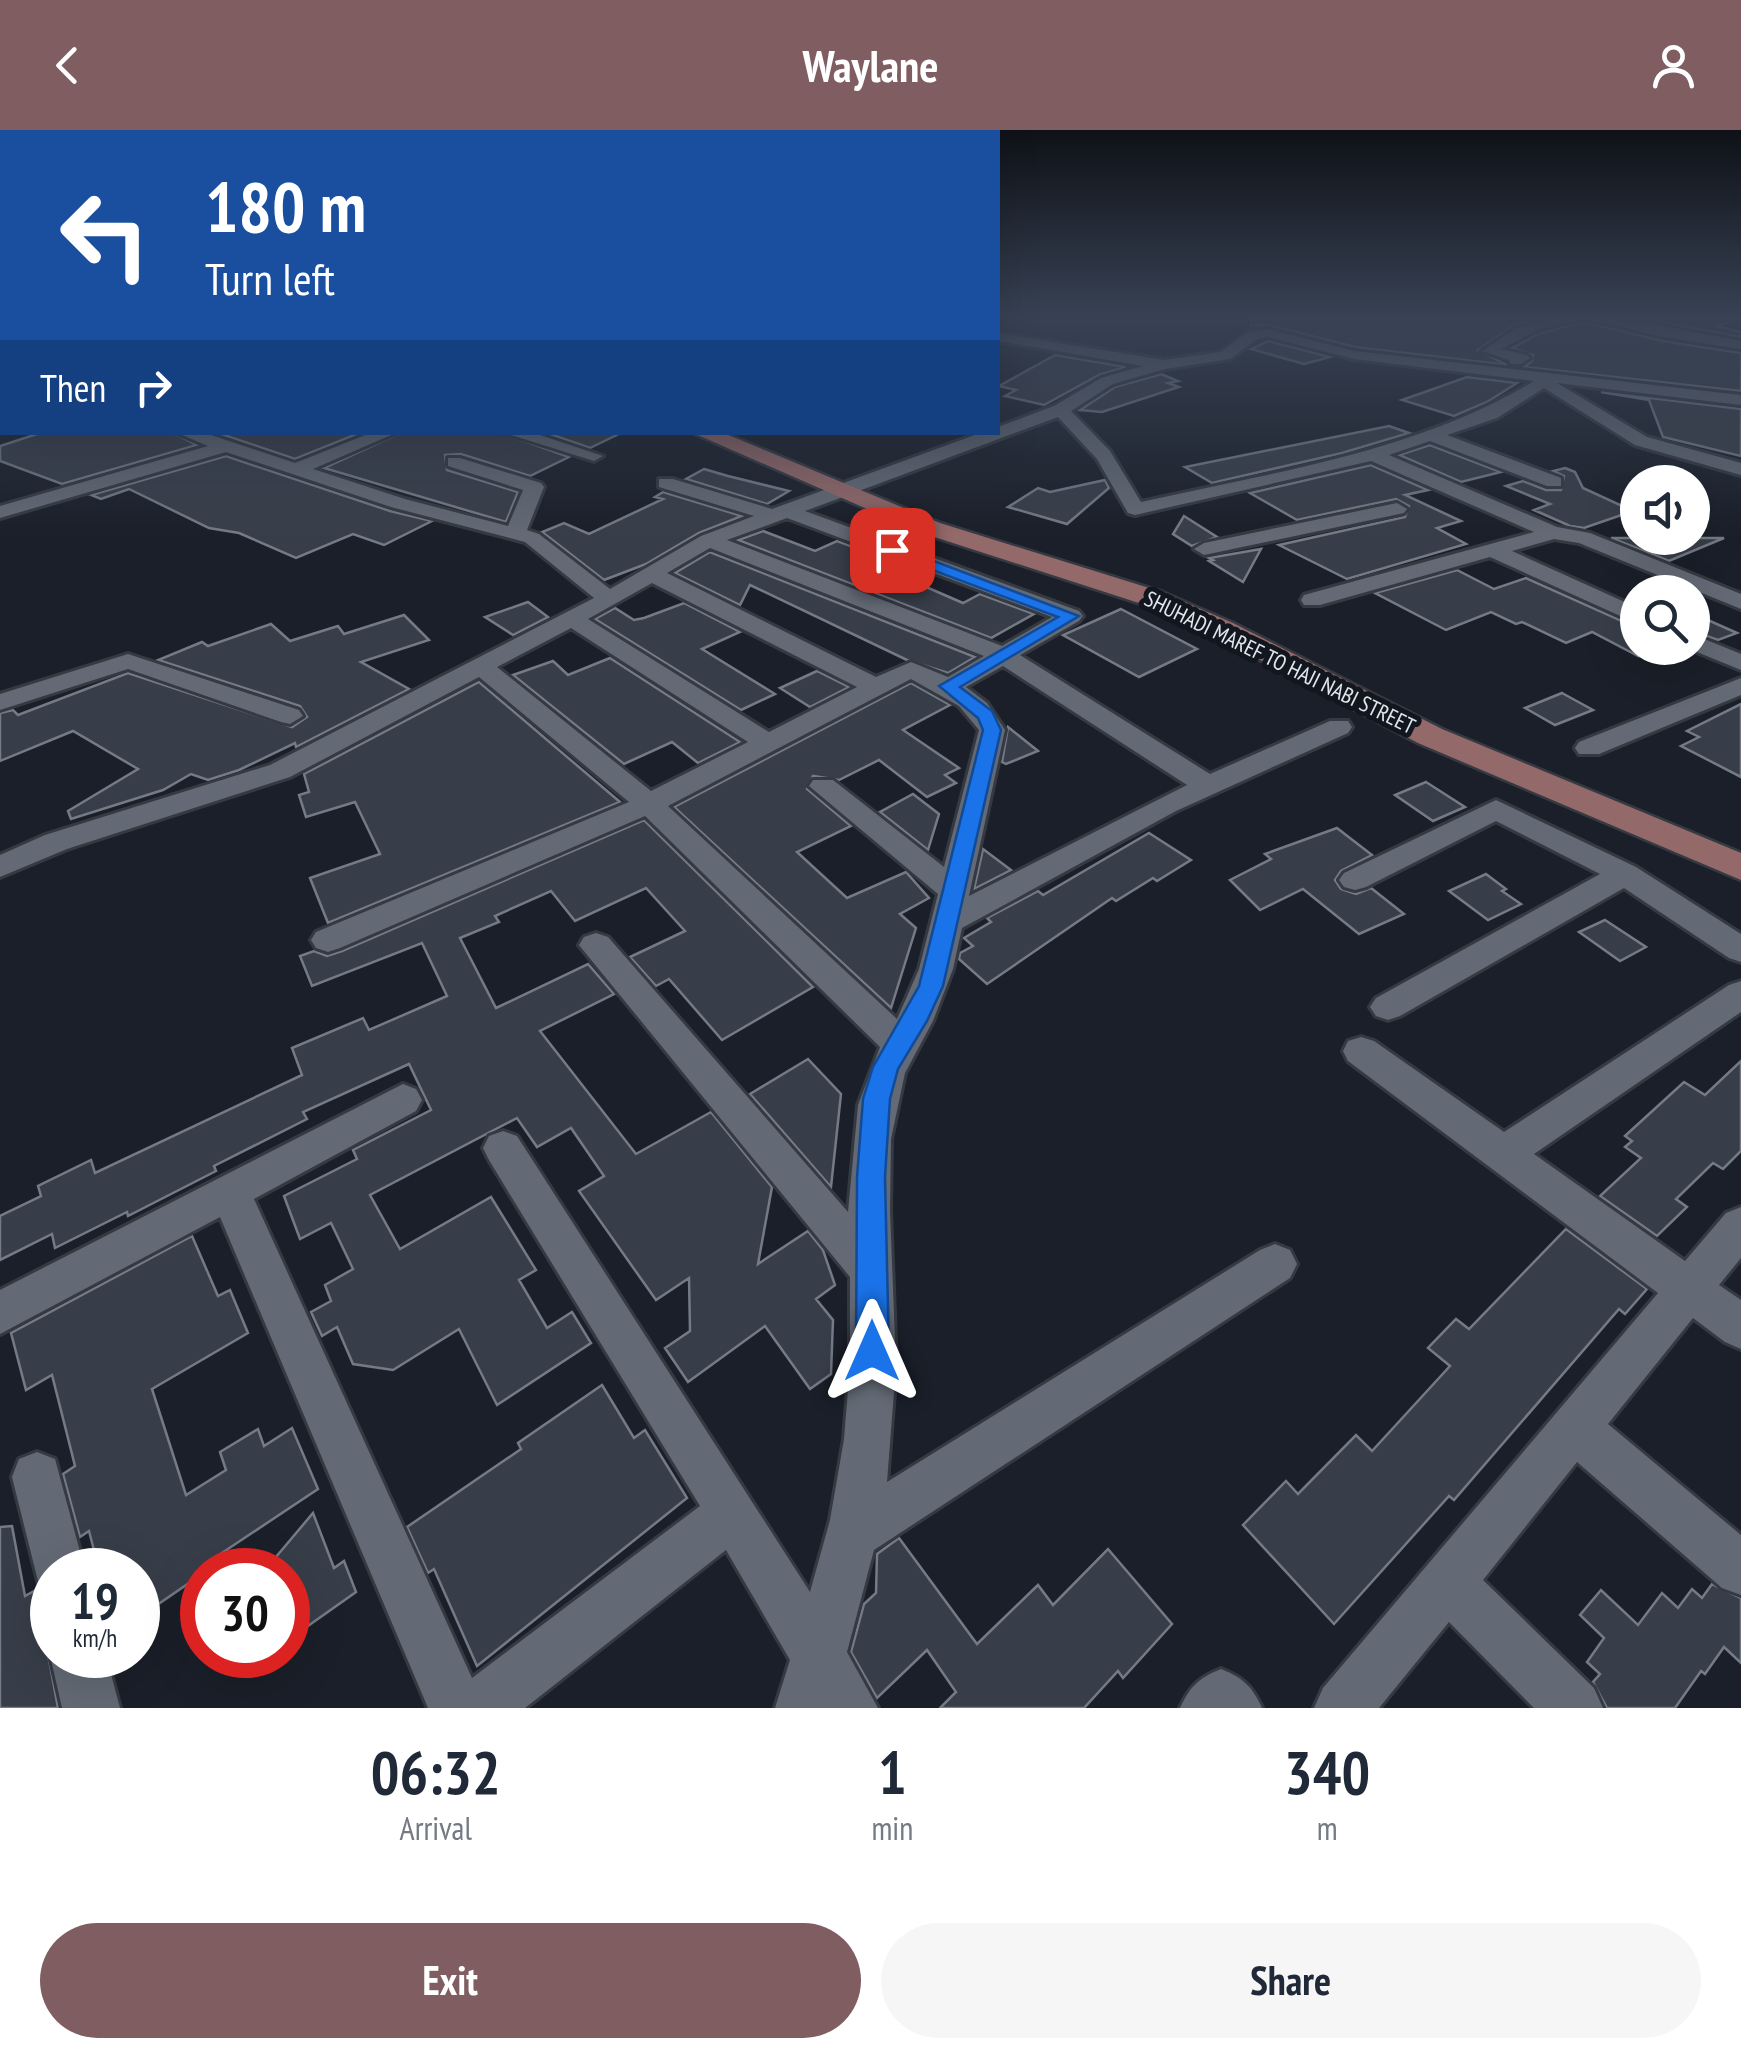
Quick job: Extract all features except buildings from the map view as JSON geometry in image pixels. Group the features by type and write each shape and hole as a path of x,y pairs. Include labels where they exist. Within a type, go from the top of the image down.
{"main road":[{"name":"SHUHADI MAREF TO HAJI NABI STREET","path":"709,435 851,487 931,528 1152,598 1222,629 1430,736 1741,867"},
{"path":"748,435 851,487 1174,585 1452,719 1741,837"}],"street":[{"path":"1000,432 1060,410 1093,389"},
{"path":"1060,410 1083,430 1120,474 1135,509 1373,455 1491,414 1527,389"},
{"path":"1553,389 1641,441 1741,469"},
{"path":"1626,389 1741,400"},
{"path":"192,435 398,503 532,538 609,599"},
{"path":"296,470 383,435"},
{"path":"520,435 594,456"},
{"path":"0,867 56,842 280,770 609,599 708,540 992,435"},
{"path":"1430,435 1554,482"},
{"path":"0,512 224,446"},
{"path":"1373,455 1552,532 1583,538 1741,602"},
{"path":"454,462 534,487 515,534"},
{"path":"666,483 777,513 1071,616 948,686"},
{"path":"1204,549 1397,509"},
{"path":"1312,600 1552,532"},
{"path":"708,540 1003,655 1209,786"},
{"path":"1492,550 1620,608"},
{"path":"650,573 876,688"},
{"path":"569,617 768,743"},
{"path":"1710,649 1741,663"},
{"path":"0,702 128,661 290,716"},
{"path":"480,665 649,804 900,1044"},
{"path":"328,940 649,804 912,668 948,686 986,715 992,730 931,986 886,1067 876,1099 870,1269 874,1316 866,1457 852,1534 804,1708"},
{"path":"1590,748 1741,686"},
{"path":"952,906 1339,727"},
{"path":"822,786 952,906"},
{"path":"1355,880 1496,808 1624,874 1741,950"},
{"path":"1388,1007 1624,874"},
{"path":"596,946 870,1269"},
{"path":"1503,1154 1741,994"},
{"path":"1360,1050 1741,1327"},
{"path":"0,1313 402,1100"},
{"path":"503,1148 733,1513 849,1708"},
{"path":"230,1192 457,1708"},
{"path":"1344,1708 1741,1226"},
{"path":"852,1534 1275,1264"},
{"path":"1576,1428 1741,1569"},
{"path":"37,1477 54,1548"},
{"path":"479,1708 733,1513"},
{"path":"1447,1582 1574,1708"},
{"path":"84,1678 91,1708"},
{"path":"1209,1708 1221,1697 1233,1708"}],"route":[{"path":"872,1351 871,1177 876,1099 886,1067 915,1021 931,986 992,730 986,715 948,686 1071,616 892,550"}]}
